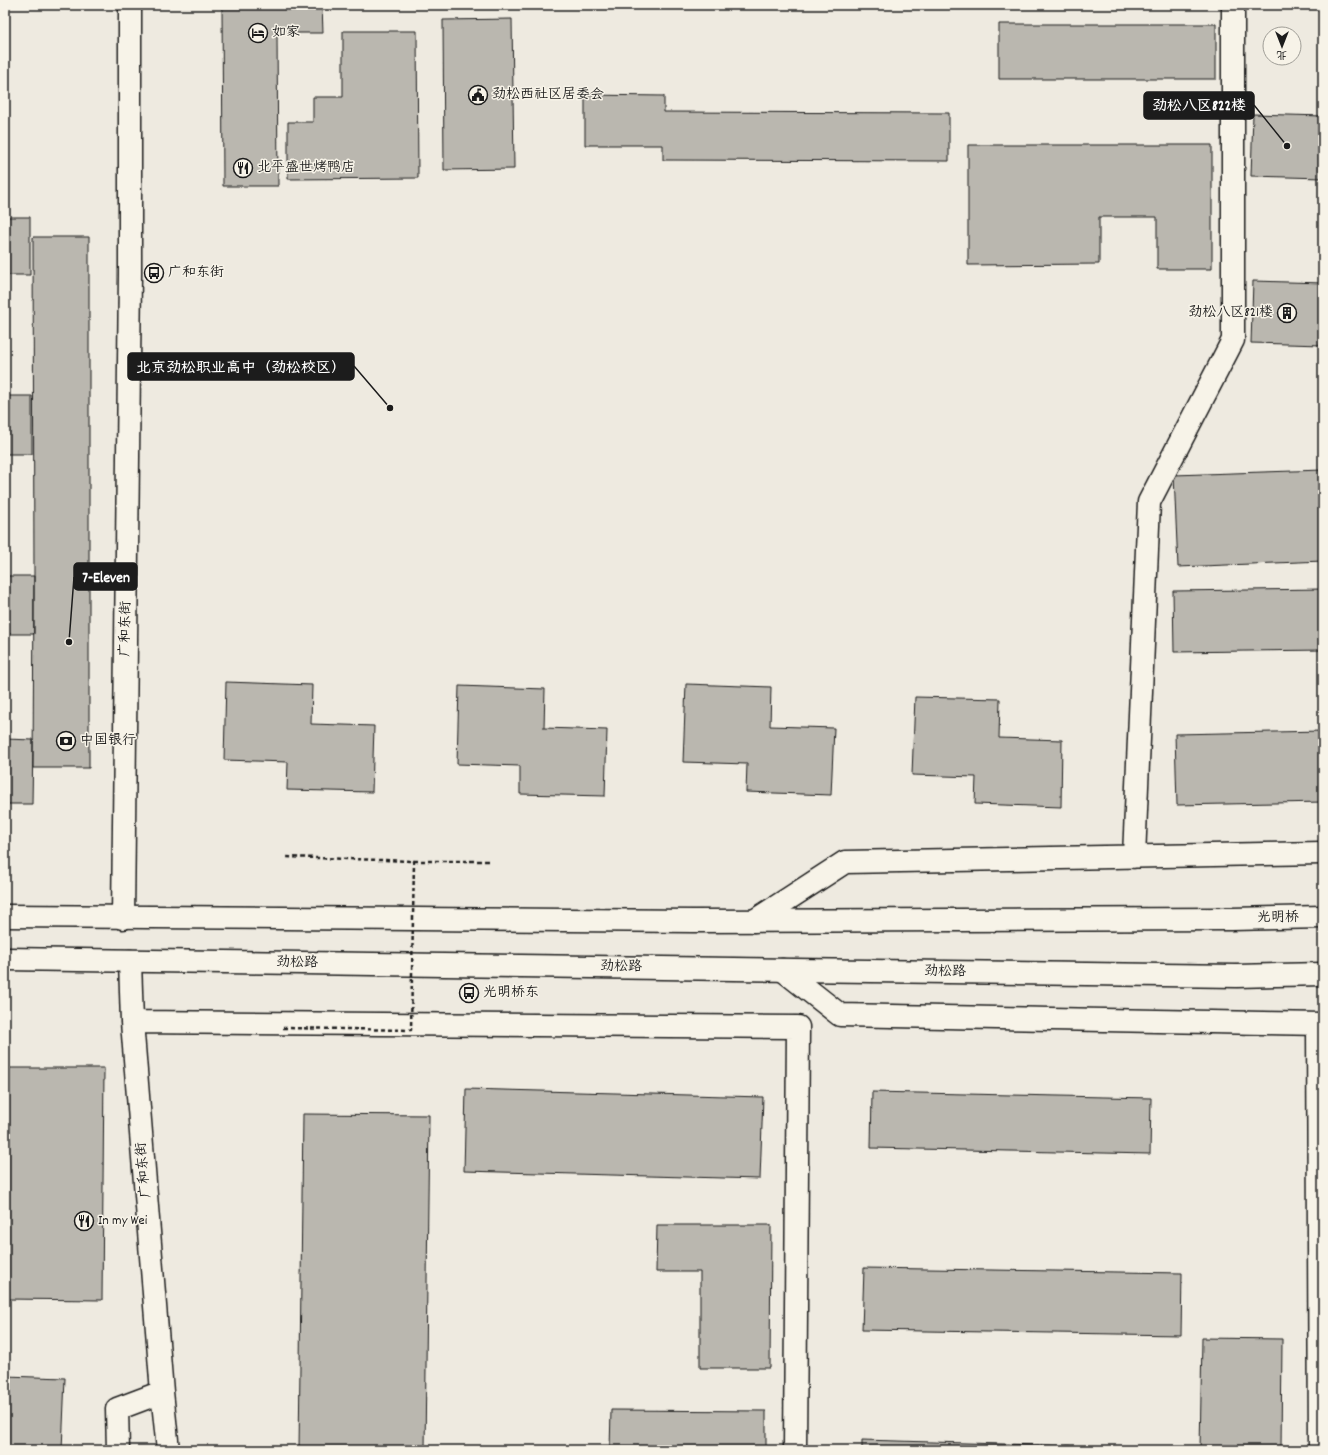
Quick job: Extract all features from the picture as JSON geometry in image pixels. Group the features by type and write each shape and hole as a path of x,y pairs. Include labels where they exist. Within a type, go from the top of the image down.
{"street":[{"name":"广和东街","path":"123,918 130,5"},
{"path":"1134,857 1149,502 1233,340 1233,5"},
{"path":"5,916 123,918 754,921 845,862 1323,853"},
{"name":"光明桥","path":"754,921 1232,919 1323,917"},
{"name":"劲松路","path":"5,959 1237,976 1323,974"},
{"name":"广和东街","path":"130,961 132,1022 168,1450"},
{"path":"783,970 840,1015 1321,1024 1320,1450"},
{"path":"132,1022 798,1027 795,1450"},
{"path":"118,1450 117,1409 162,1392"}],"path":[{"path":"285,857 414,861 489,861"},
{"path":"283,1028 411,1030 414,861"}],"building":[{"path":"222,5 322,5 323,33 277,33 278,186 223,186"},
{"name":"劲松西社区居委会","path":"512,19 514,169 444,170 443,20"},
{"path":"999,24 1216,24 1216,79 999,79"},
{"path":"343,31 417,31 418,178 288,179 288,122 313,122 313,97 343,97"},
{"path":"585,95 664,96 664,112 949,113 949,161 663,160 663,145 585,145"},
{"path":"1253,114 1323,116 1323,178 1251,176"},
{"path":"968,145 1212,145 1212,269 1157,269 1157,217 1099,217 1099,264 968,265"},
{"path":"5,217 30,217 30,275 5,275"},
{"path":"33,237 89,237 89,768 33,768"},
{"name":"劲松八区821楼","path":"1253,281 1323,283 1323,345 1251,343"},
{"path":"5,396 32,396 32,454 5,454"},
{"path":"1323,470 1323,561 1178,567 1174,475"},
{"path":"5,576 34,576 34,634 5,634"},
{"path":"1323,589 1323,650 1174,652 1173,591"},
{"path":"226,682 312,685 311,724 374,726 372,792 287,790 288,762 224,760"},
{"path":"686,684 771,687 770,726 834,728 831,795 746,792 747,764 683,762"},
{"path":"459,686 545,689 544,728 607,730 605,796 520,794 520,766 457,764"},
{"path":"915,697 1000,699 999,738 1062,740 1061,807 975,804 976,777 912,775"},
{"path":"1323,731 1323,802 1177,805 1175,734"},
{"path":"5,739 33,740 32,804 5,804"},
{"path":"5,1068 104,1068 102,1300 5,1299"},
{"path":"466,1089 763,1097 760,1179 464,1171"},
{"path":"872,1092 1151,1098 1150,1154 871,1148"},
{"path":"303,1114 429,1115 425,1450 299,1450"},
{"path":"657,1225 771,1225 770,1368 700,1368 700,1272 656,1272"},
{"path":"864,1268 1182,1273 1181,1335 862,1330"},
{"path":"1202,1338 1282,1339 1281,1450 1200,1450"},
{"path":"5,1376 65,1378 62,1450 5,1450"},
{"path":"611,1410 766,1411 766,1450 610,1450"},
{"path":"862,1440 1176,1449 1176,1450 862,1450"}],"place":[{"name":"如家","path":"258,33"},
{"name":"劲松西社区居委会","path":"478,95"},
{"name":"劲松八区822楼","path":"1287,146"},
{"name":"北平盛世烤鸭店","path":"243,168"},
{"name":"广和东街","path":"154,273"},
{"name":"劲松八区821楼","path":"1287,313"},
{"name":"北京劲松职业高中（劲松校区）","path":"390,408"},
{"name":"7-Eleven","path":"69,642"},
{"name":"中国银行","path":"66,741"},
{"name":"光明桥东","path":"469,993"},
{"name":"In my Wei","path":"84,1221"}]}
